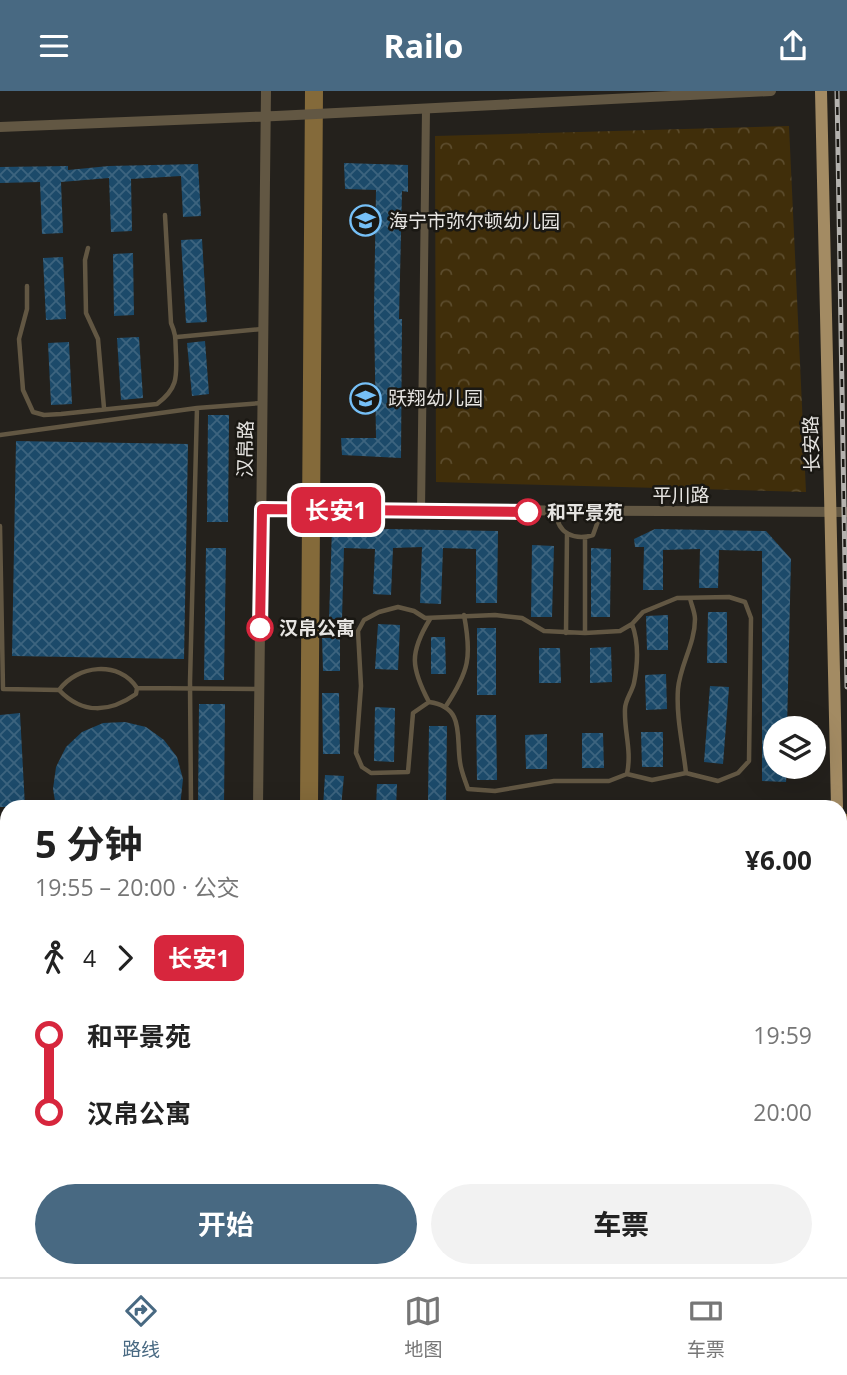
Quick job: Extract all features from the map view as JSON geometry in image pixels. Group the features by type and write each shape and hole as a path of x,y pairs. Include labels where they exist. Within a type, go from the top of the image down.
{"main road":[{"name":"长安路","path":"821,91 837,800"}],"street":[{"name":"汉帛路","path":"258,800 263,329 271,116 266,91"},
{"path":"0,127 352,113 771,91"},
{"path":"422,511 426,109"},
{"name":"平川路","path":"262,509 847,512"}],"lane":[{"path":"26,286 27,309 19,339 23,390 33,412 44,415 157,404 167,397 177,373 177,337 171,323 165,215"},
{"path":"88,248 85,260 86,313 98,339 104,408"},
{"path":"177,337 263,329"},
{"path":"0,435 197,408 263,403"},
{"path":"191,800 190,689 197,408"},
{"path":"556,512 556,520 562,530 585,537 593,534 598,512"},
{"path":"0,526 3,689 59,690 70,701 84,707 101,708 127,700 136,694 137,688 130,678 120,673 100,670 79,671 66,680 59,690"},
{"path":"566,633 567,533"},
{"path":"585,537 585,633"},
{"path":"729,597 745,602 751,618 749,761 738,773 718,782 686,772 652,780 627,774 609,782 554,781 495,791 468,789 460,764 457,726 453,713 443,704 429,702 414,713 408,772 371,773 362,767 356,753 361,686 358,632 364,620 379,612 398,607 414,611 425,618 464,615 522,618 544,631 566,633 620,631 632,624 643,612 677,598 729,597"},
{"path":"686,772 678,711 678,689 695,620 690,598"},
{"path":"446,706 463,681 468,660 464,615"},
{"path":"429,702 413,665 415,646 430,618"},
{"path":"627,774 631,756 624,706 634,684 637,658 637,638 632,624"},
{"path":"137,688 260,688"}],"green space":[{"path":"789,126 806,492 436,482 435,136"}],"building":[{"path":"344,163 408,165 408,192 402,191 399,319 402,319 401,458 342,455 341,438 376,438 376,190 345,189"},
{"path":"198,164 201,216 183,217 181,176 131,179 132,231 111,232 109,178 61,182 63,233 42,234 40,182 0,183 0,167 68,166 68,170 109,166"},
{"path":"202,239 207,322 186,323 181,240"},
{"path":"133,253 134,315 114,316 113,254"},
{"path":"63,257 66,319 46,320 43,258"},
{"path":"139,337 143,398 121,400 117,338"},
{"path":"205,341 209,394 192,396 187,343"},
{"path":"69,342 72,404 51,405 48,343"},
{"path":"208,415 229,415 228,522 207,522"},
{"path":"16,441 188,444 184,659 12,656"},
{"path":"332,528 498,531 497,603 476,603 476,549 443,548 441,604 420,603 422,547 393,548 391,595 373,594 375,549 344,548 342,619 329,619"},
{"path":"655,529 766,531 791,559 787,716 763,716 763,779 786,779 786,782 762,781 762,551 719,550 718,588 699,588 700,549 663,550 663,590 643,590 644,547 635,547 634,539"},
{"path":"532,545 554,546 552,617 531,617"},
{"path":"206,548 226,548 224,680 204,680"},
{"path":"591,548 611,549 610,617 591,617"},
{"path":"708,612 727,612 727,663 707,663"},
{"path":"668,615 668,650 647,650 646,616"},
{"path":"378,624 400,625 398,670 375,669"},
{"path":"477,628 496,628 496,695 477,695"},
{"path":"431,637 445,637 446,674 431,674"},
{"path":"322,638 340,638 340,671 323,671"},
{"path":"611,647 612,682 590,683 590,648"},
{"path":"539,648 560,648 561,683 539,683"},
{"path":"666,674 667,709 646,710 645,675"},
{"path":"710,686 729,687 723,764 704,762"},
{"path":"322,693 339,693 340,754 323,754"},
{"path":"199,704 225,704 224,800 198,800"},
{"path":"375,707 395,708 394,762 374,761"},
{"path":"20,713 25,800 0,800 0,715"},
{"path":"476,715 496,715 497,780 477,780"},
{"path":"125,722 146,727 164,740 177,757 183,779 181,800 55,800 53,789 56,767 66,747 82,732 103,723"},
{"path":"429,726 447,726 446,800 428,800"},
{"path":"641,732 663,732 663,767 642,767"},
{"path":"582,733 603,733 604,768 582,768"},
{"path":"547,734 547,769 526,769 525,735"},
{"path":"325,775 344,776 342,800 323,800"},
{"path":"377,784 397,784 396,800 376,800"}],"waterway":[{"path":"309,800 314,91"}],"railway":[{"path":"837,91 847,687"}],"bus line":[{"name":"长安1","path":"260,628 262,509 528,512"}],"place":[{"name":"海宁市弥尔顿幼儿园","path":"366,221"},
{"name":"跃翔幼儿园","path":"365,398"},
{"name":"和平景苑","path":"528,512"},
{"name":"汉帛公寓","path":"260,628"}]}
